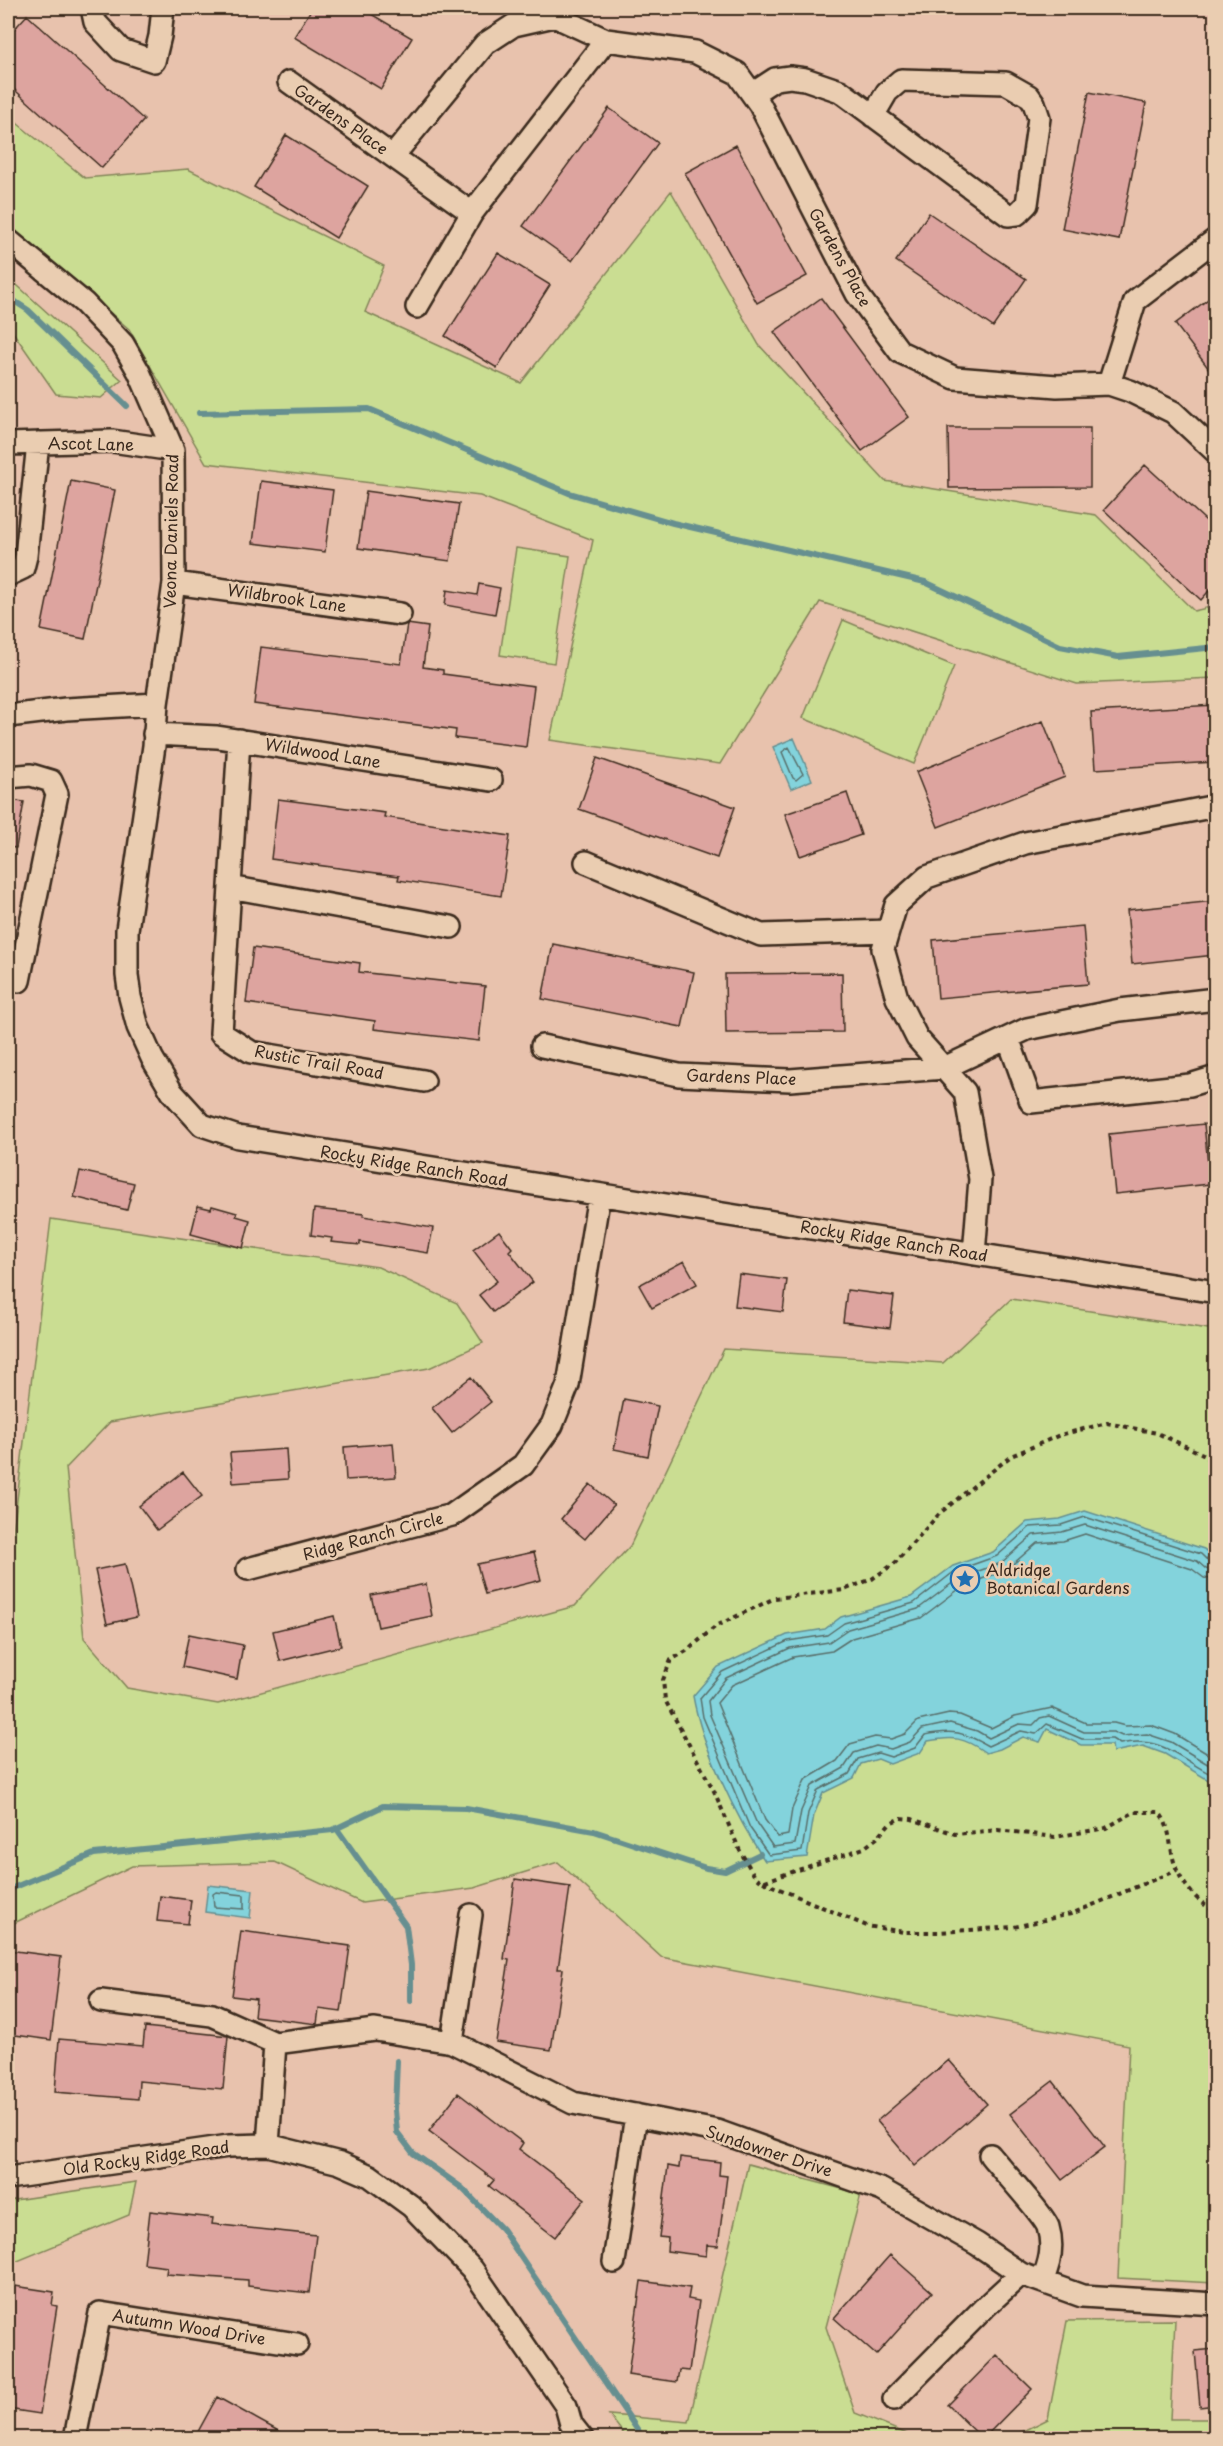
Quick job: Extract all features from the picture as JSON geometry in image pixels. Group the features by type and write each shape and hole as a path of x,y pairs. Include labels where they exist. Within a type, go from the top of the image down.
{"street":[{"path":"92,8 96,22 121,50 154,61 163,8"},
{"name":"Gardens Place","path":"393,156 485,44 514,25 554,16 606,40 694,52 737,73 752,94 857,294 900,352 955,378 1057,386 1109,384 1130,391 1173,412 1215,452"},
{"path":"417,307 472,213 606,40"},
{"path":"752,94 775,79 805,79 840,91 873,116 1008,215 1021,211 1027,204 1039,118 1034,103 1021,90 1006,84 909,79 892,86 873,116"},
{"name":"Gardens Place","path":"289,82 472,213"},
{"path":"1109,384 1135,301 1215,239"},
{"name":"Veona Daniels Road","path":"8,240 84,303 123,344 139,372 173,450 174,583 157,704"},
{"name":"Ascot Lane","path":"8,444 112,441 173,450"},
{"path":"8,575 23,567 26,556 38,443"},
{"name":"Wildbrook Lane","path":"174,583 400,614"},
{"path":"8,716 66,709 157,704"},
{"name":"Rocky Ridge Ranch Road","path":"157,704 127,930 127,975 138,1027 152,1059 172,1092 202,1125 238,1137 1215,1292"},
{"name":"Wildwood Lane","path":"154,734 239,740 490,780"},
{"name":"Rustic Trail Road","path":"239,740 221,1033 251,1052 424,1081"},
{"path":"8,777 31,775 51,781 57,794 19,981"},
{"path":"974,1254 979,1203 978,1168 965,1092 916,1038 897,998 883,950 896,905 927,877 1025,843 1215,806"},
{"path":"586,862 761,935 888,931"},
{"path":"230,887 451,927"},
{"name":"Gardens Place","path":"542,1046 679,1075 790,1080 944,1068 1027,1029 1120,1010 1215,999"},
{"path":"1008,1038 1031,1102 1190,1085 1215,1077"},
{"name":"Ridge Ranch Circle","path":"248,1569 452,1515 523,1466 552,1425 568,1385 599,1195"},
{"path":"452,2042 471,1915"},
{"path":"101,2001 212,2015 276,2043 268,2145"},
{"name":"Sundowner Drive","path":"276,2043 375,2030 452,2042 573,2103 717,2131 882,2190 977,2244 1021,2274 1082,2296 1215,2304"},
{"path":"615,2262 636,2115"},
{"name":"Old Rocky Ridge Road","path":"8,2178 194,2149 268,2145 329,2160 360,2171 411,2206 472,2269 566,2406 571,2424 582,2439"},
{"path":"990,2155 1047,2225 1051,2246 1049,2265 1042,2281"},
{"path":"894,2399 1021,2274"},
{"name":"Autumn Wood Drive","path":"75,2439 100,2313 297,2344"}],"path":[{"path":"1177,1870 1071,1914 1014,1927 904,1932 867,1926 762,1881 754,1875 740,1851 714,1791 665,1700 663,1680 671,1660 688,1650 716,1626 775,1598 844,1590 872,1580 895,1563 940,1513 1011,1456 1060,1435 1107,1423 1157,1433 1205,1455 1215,1468"},
{"path":"762,1881 864,1848 877,1838 890,1823 901,1818 912,1819 955,1834 998,1830 1055,1837 1106,1828 1134,1812 1159,1812 1168,1822 1177,1870 1200,1902 1215,1911"}],"green space":[{"path":"8,116 85,178 188,169 384,266 365,312 521,383 671,191 759,345 885,481 1096,515 1194,611 1215,606 1215,678 1077,684 820,602 720,764 550,740 593,540 480,496 206,463 129,329 8,225"},
{"path":"8,277 122,380 101,398 56,394 8,325"},
{"path":"516,548 570,556 554,663 500,655"},
{"path":"843,620 954,666 914,764 803,718"},
{"name":"Aldridge Botanical Gardens","path":"51,1219 378,1267 457,1303 483,1343 429,1368 110,1422 66,1468 84,1638 127,1688 218,1704 575,1606 630,1546 724,1349 943,1363 1011,1299 1215,1330 1215,2283 1118,2278 1129,2045 661,1957 558,1862 474,1888 362,1903 275,1862 132,1866 8,1926 8,1574"},
{"path":"748,2164 861,2194 826,2327 855,2413 917,2438 627,2438 609,2415 689,2422"},
{"path":"136,2182 129,2215 8,2265 8,2201"},
{"path":"1175,2320 1170,2419 1215,2419 1215,2438 1010,2438 1048,2419 1067,2321"}],"water":[{"path":"794,738 812,780 791,789 773,747"},
{"path":"1085,1511 1204,1549 1215,1560 1215,1784 1165,1754 1143,1746 1113,1752 1112,1745 1081,1745 1047,1729 1040,1742 1023,1737 1000,1749 986,1753 958,1739 937,1739 928,1741 920,1753 890,1764 878,1759 861,1764 854,1778 823,1793 814,1815 807,1857 765,1861 732,1803 712,1759 697,1716 693,1696 718,1667 787,1635 825,1629 841,1617 911,1597 953,1566 993,1552 1027,1522 1060,1519"},
{"path":"208,1885 253,1890 250,1918 205,1912"}],"building":[{"path":"312,8 361,8 412,38 381,89 294,37"},
{"path":"27,15 144,120 102,168 8,84 8,36"},
{"path":"1089,92 1146,103 1119,240 1062,229"},
{"path":"609,108 658,143 572,261 523,226"},
{"path":"286,135 368,186 336,238 254,187"},
{"path":"736,145 807,276 757,303 685,173"},
{"path":"929,213 1026,279 993,327 896,261"},
{"path":"498,253 550,285 497,368 445,336"},
{"path":"1215,294 1215,377 1175,324"},
{"path":"821,298 909,417 862,451 774,332"},
{"path":"948,428 1090,428 1090,487 949,488"},
{"path":"1145,465 1215,529 1215,584 1201,600 1104,510"},
{"path":"71,481 115,490 85,639 41,630"},
{"path":"261,481 333,490 325,552 253,543"},
{"path":"366,491 459,504 450,561 358,548"},
{"path":"479,584 500,588 495,614 445,605 447,590 477,595"},
{"path":"407,624 428,627 423,667 443,670 443,674 534,686 526,747 455,738 456,730 254,704 261,647 401,664"},
{"path":"1215,705 1215,762 1095,769 1091,712"},
{"path":"1043,721 1065,777 938,827 916,772"},
{"path":"597,758 735,807 717,858 579,809"},
{"path":"847,793 861,835 800,856 785,814"},
{"path":"278,799 385,813 384,817 510,836 501,896 398,880 399,876 271,859"},
{"path":"8,800 24,802 16,848 8,847"},
{"path":"1215,901 1215,955 1132,964 1127,910"},
{"path":"1083,926 1088,984 938,998 933,940"},
{"path":"553,944 694,972 682,1027 542,999"},
{"path":"253,948 360,963 359,972 485,986 479,1041 374,1029 375,1021 246,1003"},
{"path":"842,973 843,1032 726,1033 725,974"},
{"path":"1204,1124 1210,1184 1115,1194 1109,1134"},
{"path":"80,1171 134,1183 127,1210 74,1197"},
{"path":"198,1206 211,1209 212,1206 237,1213 236,1216 250,1220 243,1248 191,1234"},
{"path":"314,1209 364,1214 363,1216 433,1228 428,1253 360,1242 360,1245 331,1242 332,1238 311,1235"},
{"path":"499,1231 512,1248 509,1251 533,1282 493,1312 479,1295 497,1281 473,1250"},
{"path":"684,1261 697,1284 652,1308 639,1285"},
{"path":"739,1274 787,1280 783,1312 735,1306"},
{"path":"847,1290 894,1296 890,1328 843,1322"},
{"path":"471,1377 491,1402 452,1433 432,1408"},
{"path":"624,1399 658,1406 648,1456 614,1449"},
{"path":"393,1443 396,1477 346,1480 344,1447"},
{"path":"286,1449 288,1479 233,1483 230,1453"},
{"path":"183,1472 202,1496 157,1530 139,1506"},
{"path":"590,1484 614,1505 585,1539 561,1519"},
{"path":"534,1552 541,1580 485,1594 477,1564"},
{"path":"125,1564 137,1617 107,1624 95,1570"},
{"path":"426,1584 432,1616 378,1627 371,1595"},
{"path":"334,1616 341,1646 280,1661 273,1631"},
{"path":"189,1634 243,1645 237,1679 182,1667"},
{"path":"515,1879 570,1887 558,1969 563,1969 551,2050 496,2042 509,1960 504,1959"},
{"path":"160,1896 191,1900 188,1924 157,1921"},
{"path":"241,1931 350,1946 341,2012 319,2009 317,2024 254,2016 256,1999 232,1996"},
{"path":"8,1950 61,1957 51,2040 8,2034"},
{"path":"145,2027 228,2036 223,2089 139,2081 138,2099 55,2092 59,2039 143,2046"},
{"path":"949,2060 987,2104 915,2166 877,2121"},
{"path":"1053,2081 1105,2147 1062,2180 1010,2114"},
{"path":"458,2093 523,2143 519,2149 585,2199 555,2237 489,2186 494,2180 429,2131"},
{"path":"680,2157 720,2162 719,2175 727,2176 718,2246 707,2245 706,2256 667,2251 668,2238 659,2237 668,2166 679,2168"},
{"path":"150,2211 213,2218 212,2224 316,2235 309,2293 248,2286 248,2280 166,2274 167,2267 144,2264"},
{"path":"890,2255 932,2292 876,2355 834,2318"},
{"path":"641,2281 690,2288 688,2299 699,2301 689,2371 679,2370 677,2382 628,2375"},
{"path":"8,2285 54,2292 52,2305 57,2306 40,2414 8,2409"},
{"path":"1215,2349 1215,2405 1200,2407 1195,2351"},
{"path":"997,2355 1032,2389 983,2439 948,2405"},
{"path":"217,2397 293,2439 194,2439"}],"waterway":[{"path":"8,297 28,310 127,406"},
{"path":"199,413 369,409 569,493 673,523 925,582 1060,646 1118,657 1216,647"},
{"path":"8,1890 94,1854 333,1830 383,1806 466,1808 594,1831 706,1868 725,1871 760,1854"},
{"path":"337,1829 406,1926 411,1965 411,2001"},
{"path":"397,2061 395,2110 397,2132 413,2153 462,2188 502,2229 643,2438"}],"place":[{"name":"Aldridge Botanical Gardens","path":"965,1579"}]}
